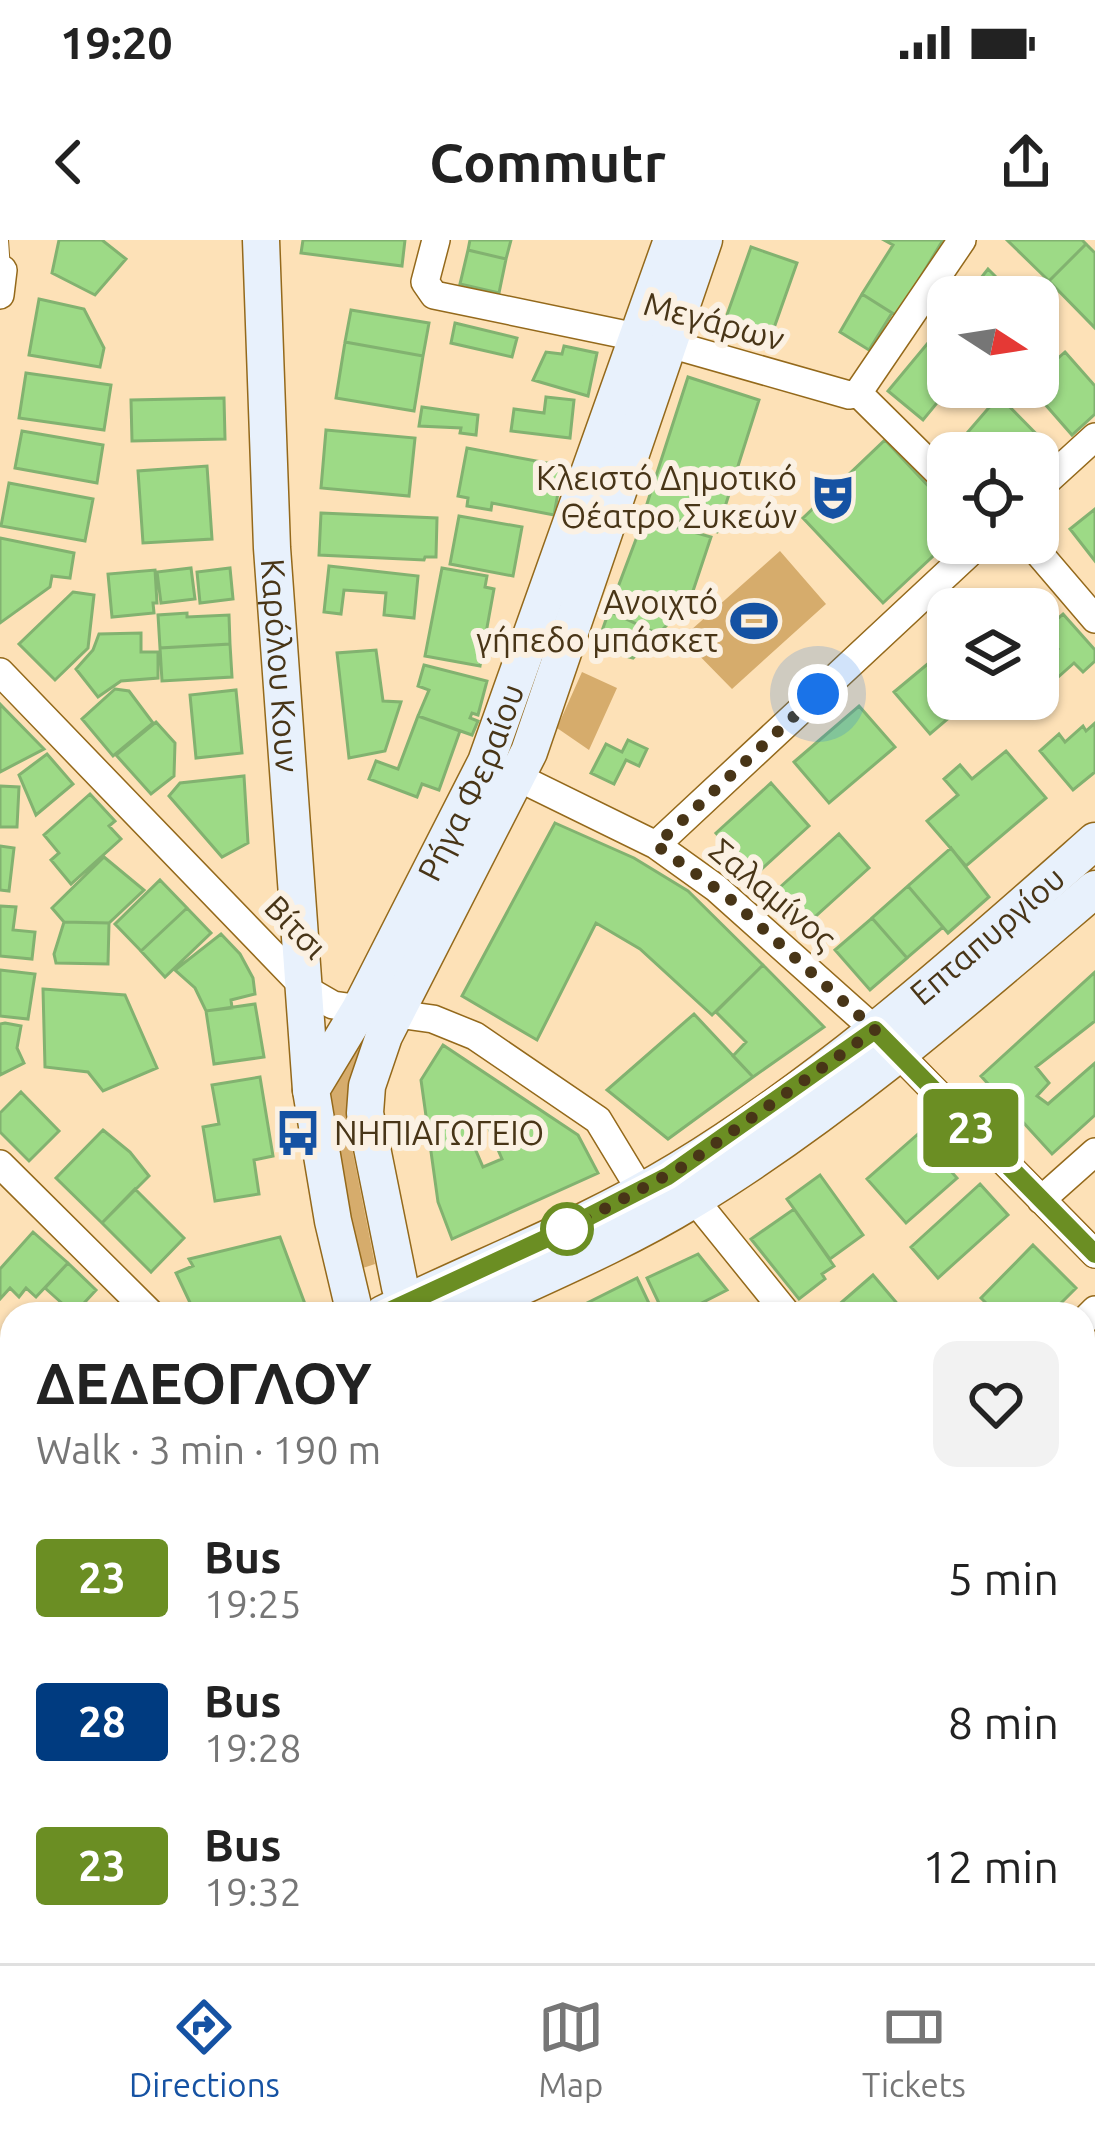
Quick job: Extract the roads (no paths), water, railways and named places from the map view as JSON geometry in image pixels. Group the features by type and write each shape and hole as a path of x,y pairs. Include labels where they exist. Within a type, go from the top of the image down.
{"street":[{"name":"Καρόλου Κουν","path":"261,240 272,548 311,1090"},
{"name":"Μεγάρων","path":"436,240 425,277 427,290 448,300 654,340 849,395 858,393"},
{"name":"Ρήγα Φεραίου","path":"654,340 672,240"},
{"name":"Ρήγα Φεραίου","path":"311,1090 378,1011 502,770 654,340 704,240"},
{"path":"927,461 858,393 962,240"},
{"path":"1059,470 1095,437"},
{"path":"656,845 957,564"},
{"path":"1048,564 1095,619"},
{"name":"Βίτσι","path":"0,672 302,986 326,1002 440,1020 475,1036 590,1114 605,1129 641,1191"},
{"name":"Σαλαμίνος","path":"502,770 656,845 728,897 887,1042 1095,1254"},
{"name":"Επταπυργίου","path":"486,1302 694,1199 814,1120 960,962 1095,841"},
{"name":"Επταπυργίου","path":"415,1302 641,1191 887,1042 1095,889"},
{"name":"Ρήγα Φεραίου","path":"378,1011 365,1113 398,1302"},
{"path":"311,1090 352,1302"},
{"path":"1041,1200 1095,1152"},
{"path":"0,1164 140,1302"},
{"path":"694,1199 777,1302"}],"lane":[{"path":"1,240 2,282"}],"place":[{"name":"Κλειστό Δημοτικό Θέατρο Συκεών","path":"833,497"},
{"name":"Ανοιχτό γήπεδο μπάσκετ","path":"754,621"},
{"name":"ΝΗΠΙΑΓΩΓΕΙΟ","path":"298,1133"}]}
